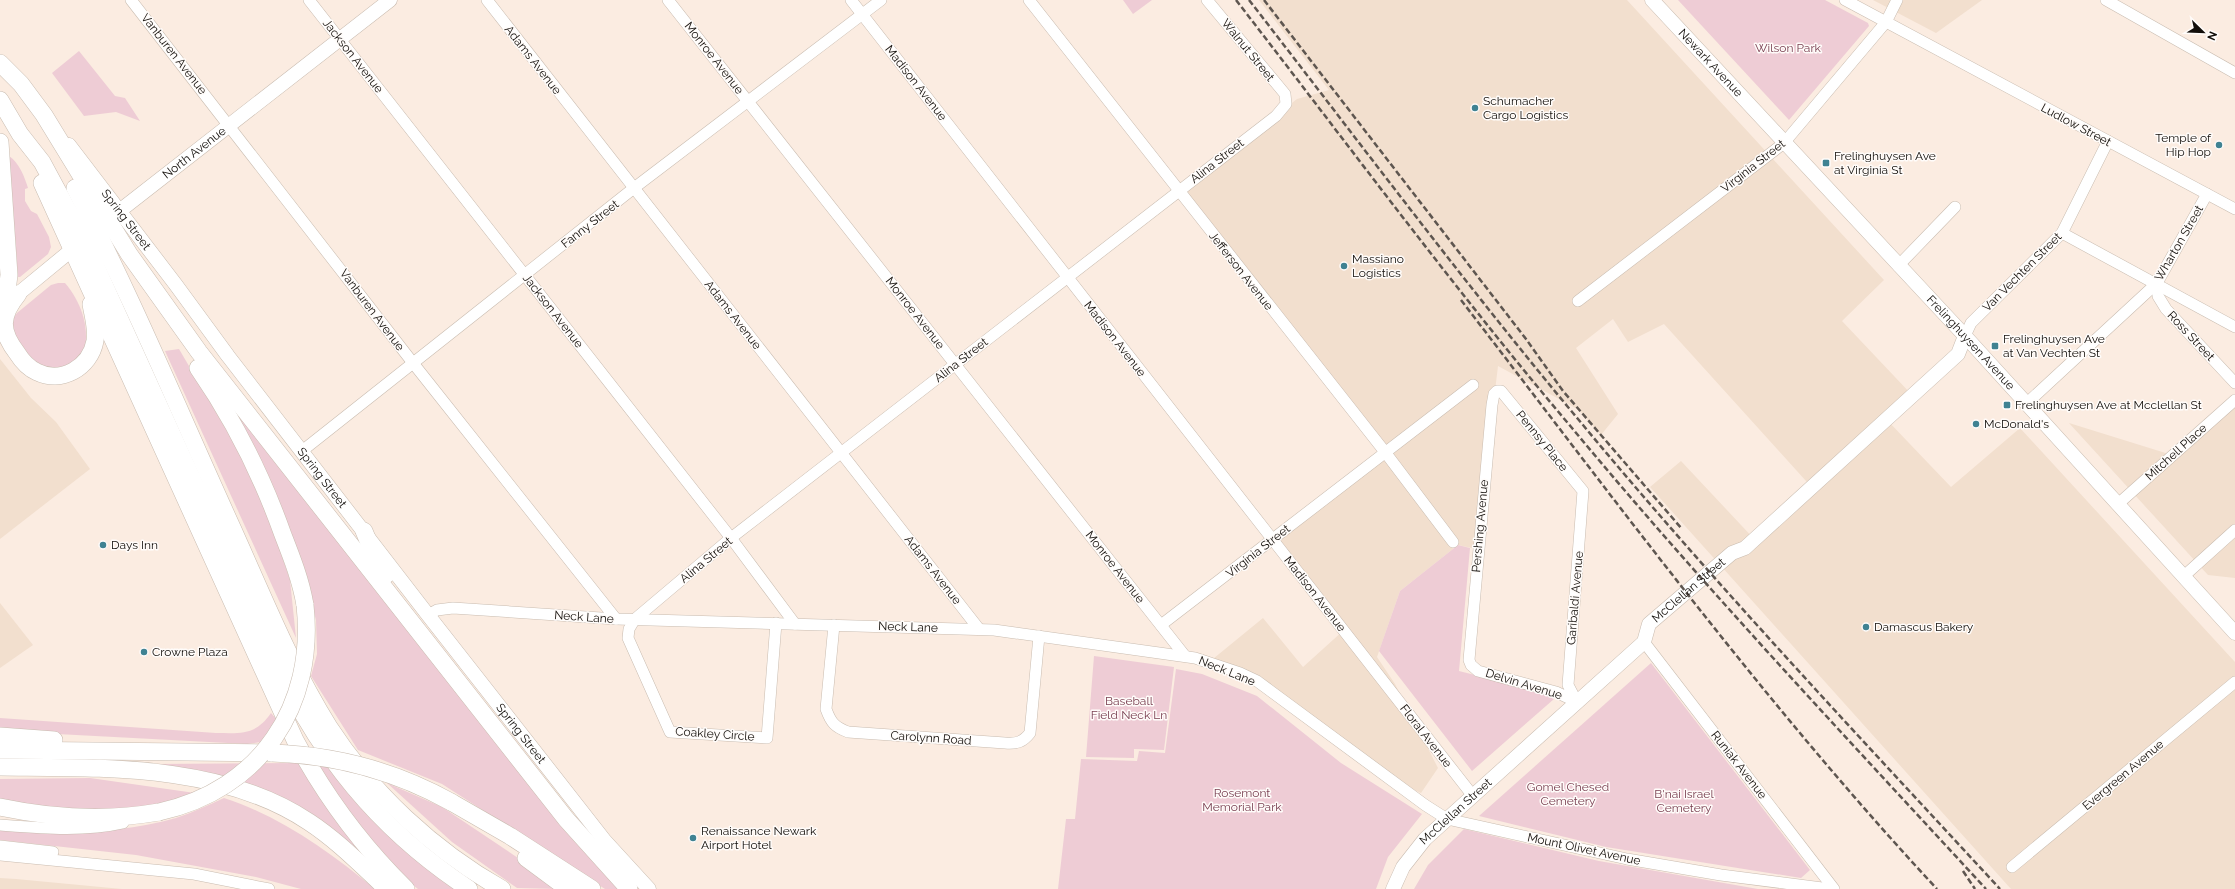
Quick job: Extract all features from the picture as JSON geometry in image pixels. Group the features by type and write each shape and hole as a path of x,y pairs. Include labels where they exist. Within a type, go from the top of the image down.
{"highway":[{"path":"0,64 21,84 52,128 96,230 272,657 301,713 327,754 365,802 410,846 469,889"},
{"path":"0,64 64,169 96,230 278,630 324,718 357,766 399,812 446,852 502,889"},
{"path":"0,100 20,134 96,230 144,276 199,352 566,819 629,889"},
{"path":"0,142 9,276 7,291 0,305"},
{"path":"18,294 5,316 3,326 5,336 11,346 31,368 41,374 59,376 70,373 80,367 93,349 95,327 88,282 96,230"},
{"path":"0,806 37,814 84,817 116,817 159,812 193,802 221,788 252,764 273,740 292,706 302,677 307,646 305,605 298,575 274,509 246,446 214,392 180,341 144,276"},
{"path":"88,282 302,753 326,794 344,820 374,857 406,889"},
{"path":"364,531 376,560 398,592 406,616"},
{"path":"0,736 72,741 108,750"},
{"path":"0,750 272,753 316,756 362,765 406,779 451,802 510,836 592,889"},
{"path":"0,767 123,769 192,779 240,790 274,803 310,822 340,845 387,889"},
{"path":"451,802 568,889"}],"main road":[{"name":"North Avenue","path":"18,294 96,230 390,0"},
{"name":"Newark Avenue","path":"1652,0 1768,126"},
{"name":"Frelinghuysen Avenue","path":"1768,126 1965,336 2235,633"},
{"name":"Spring Street","path":"96,230 185,296 228,356 600,835 649,889"},
{"name":"McClellan Street","path":"1392,889 1403,867 1417,848 1447,818 1644,642 1649,624 1732,553 1745,548 1958,354 1965,336"}],"street":[{"name":"Vanburen Avenue","path":"131,0 413,363 616,619"},
{"name":"Jackson Avenue","path":"309,0 731,538 795,624"},
{"name":"Adams Avenue","path":"487,0 979,629"},
{"name":"Monroe Avenue","path":"668,0 1161,625"},
{"name":"Madison Avenue","path":"852,0 1067,278 1380,676"},
{"name":"Fanny Street","path":"302,451 634,188 881,0"},
{"name":"Jefferson Avenue","path":"1029,0 1385,452 1453,542"},
{"name":"Walnut Street","path":"1207,0 1285,94 1286,101"},
{"name":"Ludlow Street","path":"1845,0 1918,41 2235,209"},
{"name":"Virginia Street","path":"1578,301 1784,143 1886,22 1897,0"},
{"path":"2106,0 2235,73"},
{"name":"Alina Street","path":"635,619 731,538 1276,116 1286,101"},
{"name":"Van Vechten Street","path":"1965,336 1971,323 2062,233 2108,141"},
{"name":"Wharton Street","path":"2026,404 2157,283 2207,194"},
{"path":"1898,266 1955,207"},
{"path":"2062,233 2157,283 2235,327"},
{"name":"Ross Street","path":"2157,283 2158,296 2166,309 2235,383"},
{"name":"North Avenue","path":"0,308 18,294"},
{"name":"Virginia Street","path":"1161,625 1472,384"},
{"name":"Pennsy Place","path":"1501,391 1583,491"},
{"name":"Pershing Avenue","path":"1471,665 1468,652 1492,405 1494,394 1501,391"},
{"name":"Mitchell Place","path":"2118,504 2235,400"},
{"name":"Garibaldi Avenue","path":"1577,702 1568,685 1583,491"},
{"path":"2184,576 2235,530"},
{"name":"Neck Lane","path":"428,615 437,610 452,608 616,619 979,629 1185,656 1227,668 1257,681 1358,756"},
{"name":"Coakley Circle","path":"635,619 629,629 628,638 670,732 767,738 776,623"},
{"name":"Carolynn Road","path":"834,625 826,709 829,719 836,727 848,732 1005,744 1016,744 1025,739 1030,733 1039,636"},
{"path":"1161,625 1185,656"},
{"name":"Runiak Avenue","path":"1644,642 1834,889"},
{"name":"Delvin Avenue","path":"1471,665 1478,670 1556,692 1577,702"},
{"name":"Floral Avenue","path":"1380,676 1473,796"},
{"name":"Evergreen Avenue","path":"2012,867 2235,682"},
{"name":"Mount Olivet Avenue","path":"1358,756 1424,805 1447,818 1627,859 1721,875 1830,889"},
{"path":"0,826 47,828 100,826 124,822 159,812"},
{"path":"0,846 167,867 268,889"},
{"path":"0,855 194,874"}],"shaded area":[{"path":"1259,0 1627,0 1884,280 1842,321 1912,395 1887,420 1951,487 2020,428 2235,662 2235,889 2011,889 1650,487 1681,461 1756,541 1815,491 1664,324 1628,342 1613,319 1576,348 1618,414 1601,435 1579,410 1498,366 1476,549 1458,545 1400,591 1377,657 1395,684 1438,768 1421,793 1379,774 1234,667 1208,663 1263,618 1303,667 1344,630 1275,542 1385,457 1180,191 1297,99 1329,90"},
{"path":"1873,0 1982,0 1936,33"},
{"path":"0,359 31,398 56,422 90,469 0,539"},
{"path":"2235,396 2235,578 2208,575 2069,423 2172,455"},
{"path":"0,603 33,645 0,668"},
{"path":"0,878 16,879 122,889 0,889"}],"green space":[{"path":"1123,0 1152,0 1133,14"},
{"name":"Wilson Park","path":"1678,0 1825,0 1868,23 1869,26 1789,120"},
{"path":"79,51 115,96 125,98 140,121 116,112 84,116 52,73"},
{"path":"9,156 19,166 28,188 25,189 25,201 31,211 37,214 49,237 51,247 48,254 20,277 18,277"},
{"path":"65,283 71,290 79,306 85,323 85,350 68,369 41,368 29,357 18,343 12,328 13,320 17,313 51,285"},
{"path":"179,349 257,482 290,580 296,638 165,351"},
{"path":"215,383 619,889 605,889 442,784 358,750 311,676 317,654 316,620 299,560 245,428"},
{"path":"1458,545 1470,548 1459,671 1553,695 1554,699 1472,771 1379,651 1400,591"},
{"name":"Baseball Field Neck Ln","path":"1094,656 1174,667 1164,750 1134,749 1134,758 1086,757"},
{"name":"B'nai Israel Cemetery","path":"1651,663 1810,870 1801,878 1606,847 1479,816"},
{"name":"Rosemont Memorial Park","path":"1176,669 1202,674 1257,696 1341,763 1422,814 1388,857 1376,889 1058,889 1066,819 1075,819 1081,759 1137,761 1139,751 1165,753"},
{"path":"271,713 277,720 261,742 247,744 0,731 0,718 216,733 240,733 247,732 259,726"},
{"path":"302,763 368,861 320,819 156,764"},
{"path":"317,765 331,766 460,889 418,889 409,882 359,830"},
{"path":"90,778 195,793 146,807 98,811 74,811 0,799 0,779"},
{"path":"387,783 442,807 521,860 560,889 517,888 452,842"},
{"path":"224,798 265,815 304,836 375,889 301,889 256,877 136,855 0,840 0,830 67,833 133,827 176,818"},
{"path":"1464,829 1599,861 1758,889 1414,889 1428,865"}],"railway":[{"path":"1236,0 1486,323 1622,487 1724,604 1986,889"},
{"path":"1249,0 1494,316 1578,419 1680,539 1839,715 2000,889"},
{"path":"1264,0 1526,339 1563,391 1682,529"},
{"path":"1461,300 1692,600 1751,674 1873,819 1937,889"},
{"path":"1963,871 1975,889"}],"place":[{"name":"Schumacher Cargo Logistics","path":"1475,108"},
{"name":"Temple of Hip Hop","path":"2219,145"},
{"name":"Frelinghuysen Ave at Virginia St","path":"1826,163"},
{"name":"Massiano Logistics","path":"1344,266"},
{"name":"Frelinghuysen Ave at Van Vechten St","path":"1995,346"},
{"name":"Frelinghuysen Ave at Mcclellan St","path":"2007,405"},
{"name":"McDonald's","path":"1976,424"},
{"name":"Days Inn","path":"103,545"},
{"name":"Damascus Bakery","path":"1866,627"},
{"name":"Crowne Plaza","path":"144,652"},
{"name":"Renaissance Newark Airport Hotel","path":"693,838"}],"park label":[{"name":"Gomel Chesed Cemetery","path":"1568,794"}]}
